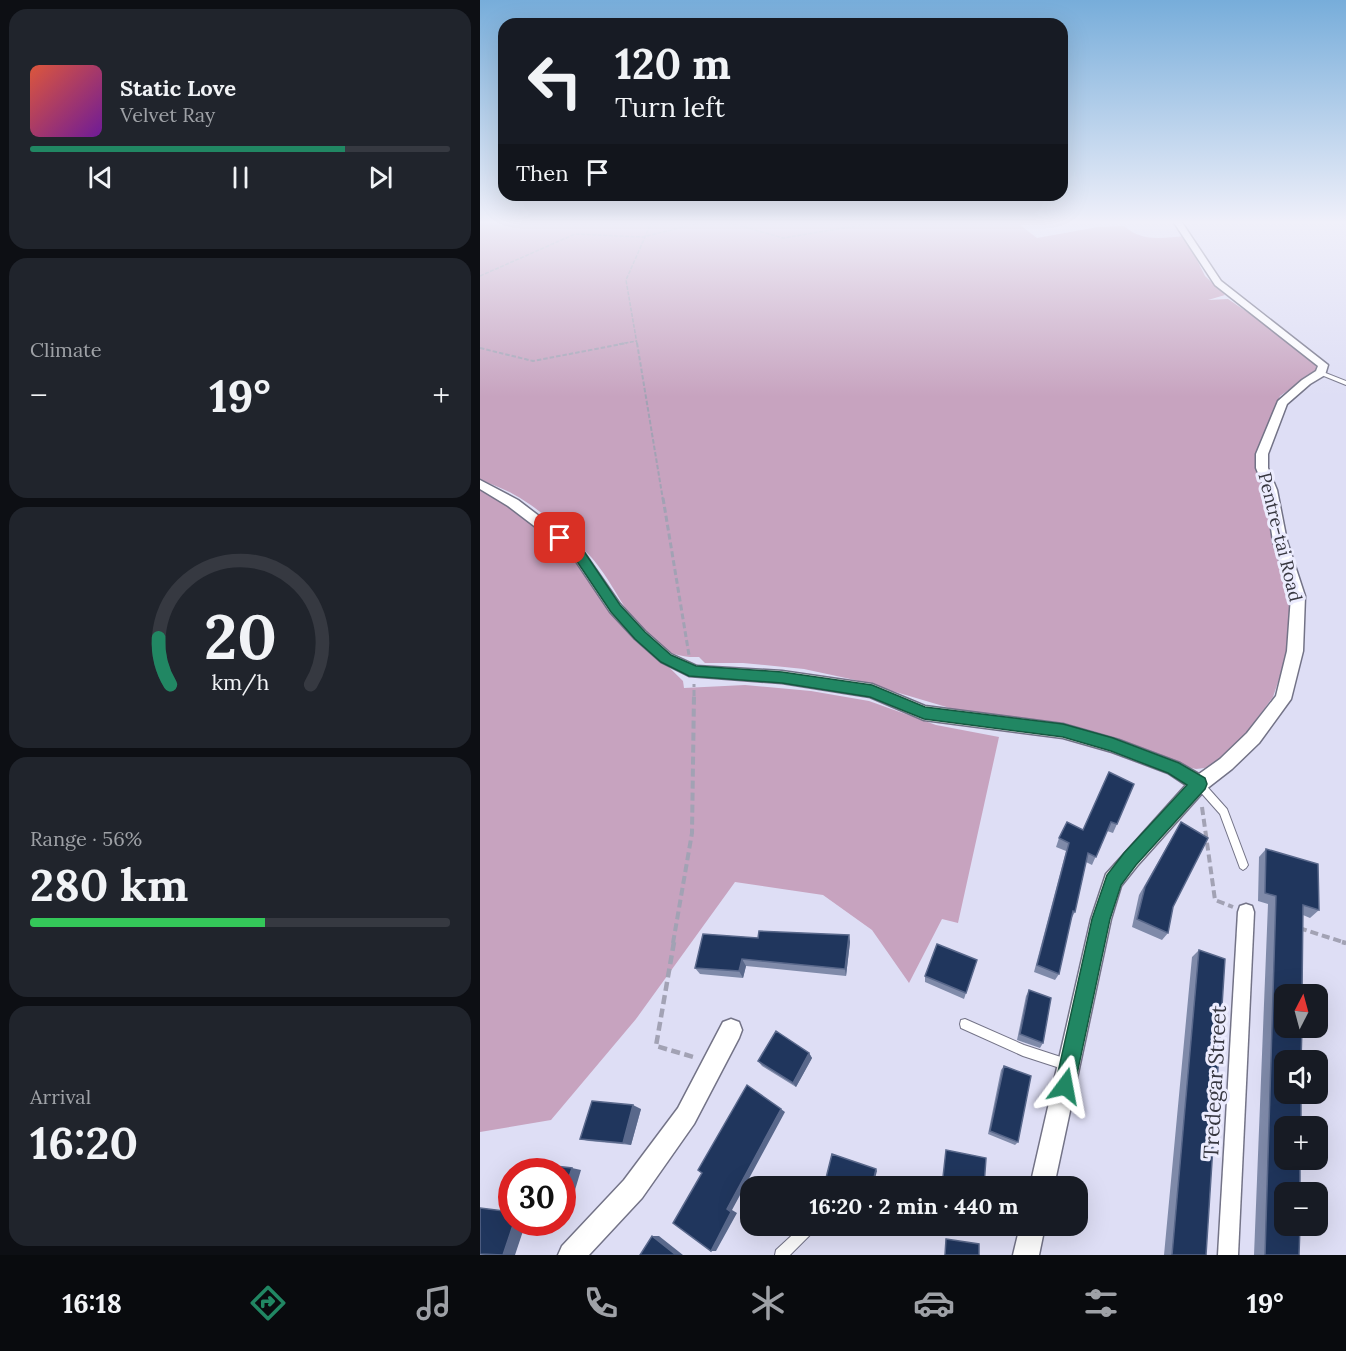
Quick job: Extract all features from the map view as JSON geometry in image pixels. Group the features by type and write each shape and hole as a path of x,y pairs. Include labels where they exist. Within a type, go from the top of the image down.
{"street":[{"path":"1216,280 1256,315 1316,358 1323,365 1321,373"},
{"name":"Pentre-tai Road","path":"1044,1176 1101,919 1113,881 1130,859 1199,784 1227,764 1253,738 1283,699 1295,651 1298,596 1281,541 1271,490 1262,468 1262,454 1282,403 1306,381 1321,373"},
{"path":"480,484 513,504 576,550 615,608 640,635 666,658 694,672 782,677 872,691 924,713 1063,731 1113,745 1174,768 1199,784"},
{"name":"Tredegar Street","path":"1228,1255 1246,912"},
{"path":"571,1255 633,1189 686,1116 731,1030"},
{"path":"1026,1255 1031,1236"}],"lane":[{"path":"1321,373 1346,383"},
{"path":"1199,784 1224,812 1243,865"},
{"path":"965,1024 1023,1050 1070,1065"},
{"path":"782,1255 801,1236"}],"path":[{"path":"626,280 694,672 692,834 656,1046 714,1062"},
{"path":"480,348 532,361 637,341"},
{"path":"1199,784 1215,900 1246,912"},
{"path":"1291,926 1346,943"}],"shaded area":[{"path":"480,280 1209,280 1225,295 1208,300 1228,299 1289,340 1318,369 1280,396 1255,459 1267,496 1269,523 1293,596 1288,652 1273,697 1248,731 1224,757 1205,768 1196,769 960,711 855,680 804,669 743,663 705,663 699,657 677,655 660,647 645,634 585,551 532,506 509,492 480,479"},
{"path":"480,488 567,547 620,619 683,681 684,688 745,685 811,691 869,701 936,725 999,737 958,923 942,919 909,983 872,930 823,895 735,882 636,1019 551,1120 480,1132"}],"building":[{"path":"1109,772 1134,784 1117,824 1111,822 1096,857 1088,853 1059,974 1037,965 1069,843 1059,838 1067,822 1083,830"},
{"path":"1181,822 1208,838 1173,907 1168,933 1137,919 1145,887"},
{"path":"1266,849 1318,864 1319,910 1303,905 1302,984 1274,984 1274,1038 1302,1038 1301,1050 1274,1050 1274,1104 1301,1104 1301,1116 1274,1116 1274,1170 1300,1170 1300,1182 1274,1182 1274,1236 1300,1236 1299,1255 1265,1255 1276,896 1265,893"},
{"path":"759,931 849,935 845,969 742,959 739,971 695,968 703,934 758,938"},
{"path":"937,944 977,960 966,993 925,976"},
{"path":"1199,950 1225,959 1206,1255 1172,1255"},
{"path":"1029,990 1051,998 1043,1043 1020,1034"},
{"path":"776,1031 809,1053 793,1083 758,1061"},
{"path":"1004,1066 1031,1076 1018,1142 990,1131"},
{"path":"747,1085 781,1109 745,1176 740,1176 740,1185 727,1209 731,1212 711,1251 673,1223 702,1173 698,1170"},
{"path":"592,1101 633,1105 623,1143 580,1139"},
{"path":"946,1150 986,1158 985,1176 943,1176"},
{"path":"832,1154 876,1169 874,1176 826,1176"},
{"path":"480,1208 498,1210 498,1236 509,1236 503,1255 480,1254"},
{"path":"652,1236 676,1255 640,1255"},
{"path":"946,1239 979,1244 979,1255 945,1255"}],"route":[{"path":"560,538 576,550 615,608 640,635 666,658 694,672 782,677 872,691 924,713 1002,721 1063,731 1113,745 1174,768 1199,784 1169,815 1113,881 1101,919 1065,1086"}]}
